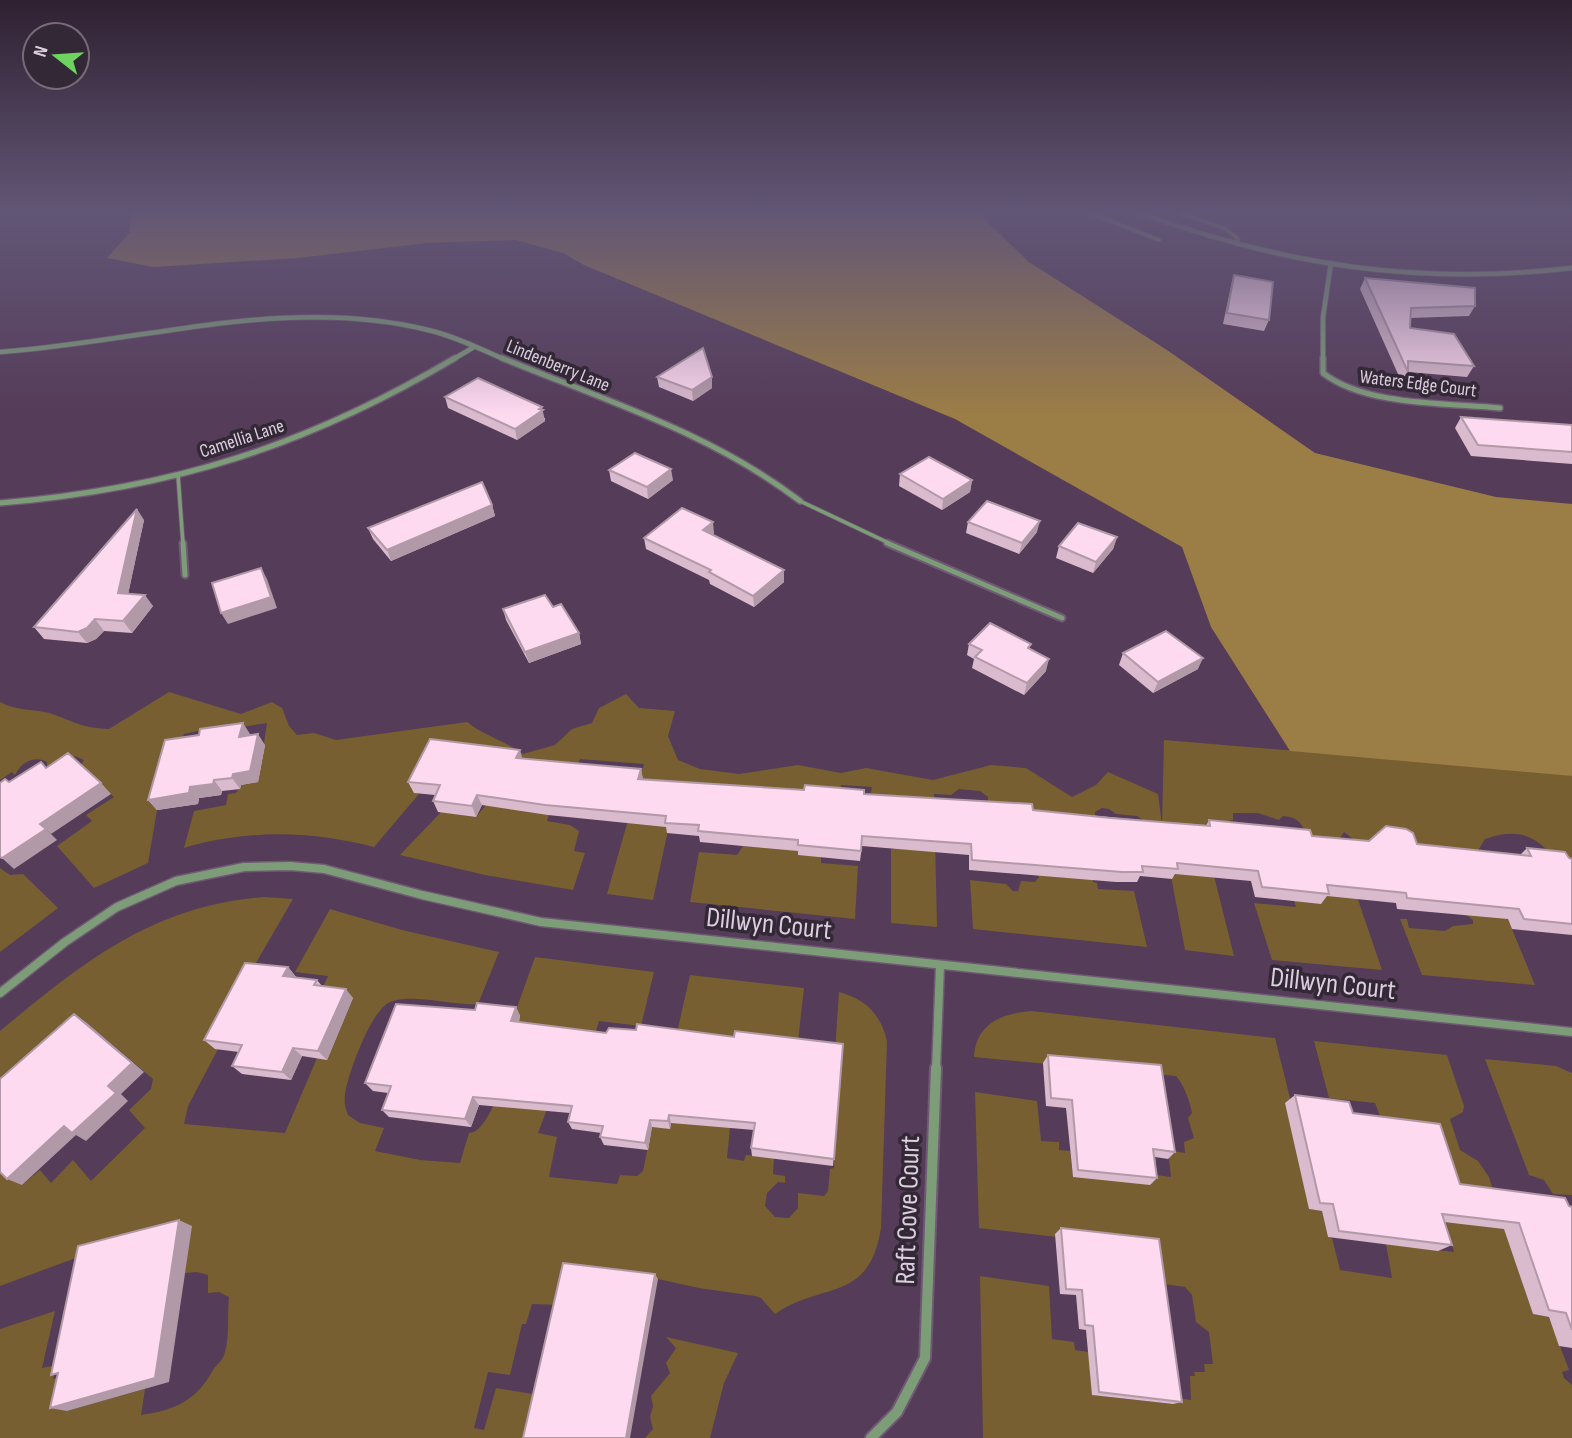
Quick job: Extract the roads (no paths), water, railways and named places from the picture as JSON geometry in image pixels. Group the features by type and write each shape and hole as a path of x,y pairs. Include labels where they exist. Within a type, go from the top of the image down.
{"street":[{"name":"Waters Edge Court","path":"1328,280 1323,317 1323,373 1328,380 1354,391 1500,408"},
{"name":"Lindenberry Lane","path":"0,352 70,346 216,323 303,315 367,318 405,324 474,347 725,450 772,478 800,501"},
{"name":"Camellia Lane","path":"0,503 85,494 178,475 265,451 388,396 474,347"},
{"name":"Dillwyn Court","path":"0,993 92,921 135,897 209,874 243,868 279,866 313,867 541,922 1572,1032"},
{"name":"Raft Cove Court","path":"871,1438 888,1425 910,1394 925,1358 940,966"}],"lane":[{"path":"178,475 185,575"},
{"name":"Lindenberry Lane","path":"800,501 932,564 1062,618"}]}
